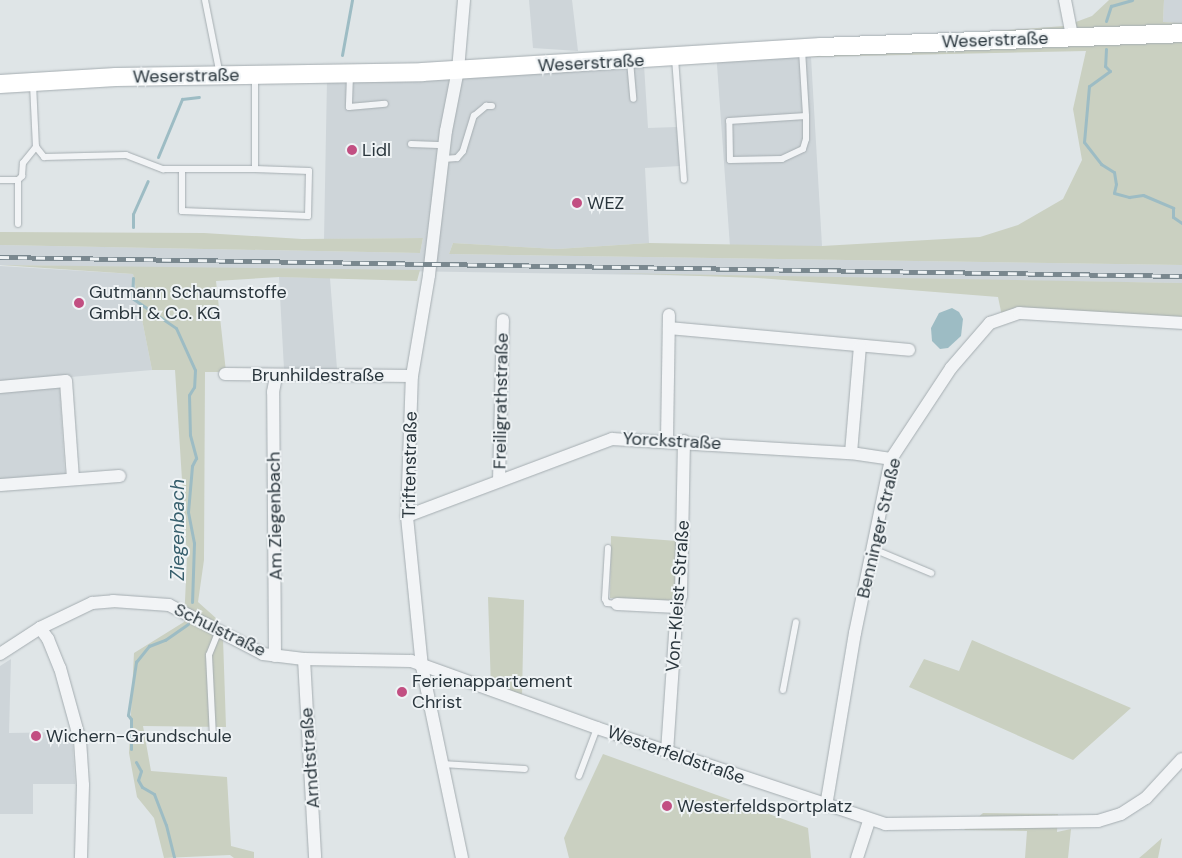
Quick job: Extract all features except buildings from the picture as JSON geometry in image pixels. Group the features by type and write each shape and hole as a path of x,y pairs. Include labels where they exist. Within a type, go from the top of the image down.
{"street":[{"name":"Triftenstraße","path":"462,858 422,667 408,516 412,376 445,145 458,70 464,0"},
{"path":"1065,0 1072,37"},
{"name":"Weserstraße","path":"0,84 350,71 458,70 674,58 802,48 1182,33"},
{"name":"Benninger Straße","path":"826,806 838,728 891,459 951,368 977,335 990,323 1004,316 1049,314 1182,323"},
{"path":"667,440 669,315"},
{"name":"Freiligrathstraße","path":"499,481 502,320"},
{"path":"669,328 909,350"},
{"path":"852,453 860,346"},
{"name":"Brunhildestraße","path":"225,374 412,376"},
{"name":"Am Ziegenbach","path":"275,656 273,392 276,376"},
{"path":"0,387 66,382 73,479"},
{"name":"Yorckstraße","path":"408,516 612,438 852,453 891,459"},
{"name":"Von-Kleist-Straße","path":"667,752 677,607 681,596 684,441"},
{"path":"0,485 120,476"},
{"name":"Schulstraße","path":"0,654 75,608 114,601 169,605 219,630 248,648 275,656 304,659 412,661 422,667"},
{"path":"617,604 677,607"},
{"path":"40,628 48,639 60,668 80,740 83,785 81,858"},
{"name":"Arndtstraße","path":"304,659 315,858"},
{"name":"Westerfeldstraße","path":"422,667 869,821 885,824 1098,821 1121,814 1146,798 1182,759"},
{"path":"857,858 869,821"}],"lane":[{"path":"205,0 220,75"},
{"path":"802,48 806,116 806,139 803,149 782,159 730,160 729,121 806,116"},
{"path":"674,58 684,180"},
{"path":"630,60 632,99"},
{"path":"350,71 349,107 385,104"},
{"path":"255,75 255,169"},
{"path":"33,82 36,147 44,157 126,155 162,169 182,169 255,169 308,171 308,216 182,211 182,169"},
{"path":"443,159 457,158 463,151 474,116 486,106 492,106"},
{"path":"411,144 445,145"},
{"path":"18,224 18,180 22,176 23,163 36,147"},
{"path":"0,180 18,180"},
{"path":"608,548 605,599 606,603 617,604"},
{"path":"873,548 931,573"},
{"path":"784,690 796,622"},
{"path":"213,737 209,655 219,630"},
{"path":"579,776 598,728"},
{"path":"441,764 525,769"}],"shaded area":[{"path":"529,0 572,0 578,51 533,48"},
{"path":"1164,0 1182,0 1182,23 1163,22"},
{"path":"800,45 811,57 822,246 730,247 716,51"},
{"path":"644,65 648,128 677,127 680,166 645,168 649,243 557,249 453,243 449,254 1182,265 1182,283 0,265 0,245 420,253 423,238 324,239 327,79"},
{"path":"0,266 133,274 152,370 59,378 65,474 0,479"},
{"path":"279,277 330,278 337,369 284,369"},
{"name":"Wichern-Grundschule","path":"11,659 9,733 72,732 75,784 33,784 33,814 0,814 0,666"}],"green space":[{"path":"1109,0 1164,0 1163,22 1182,23 1182,265 449,254 453,243 557,249 649,243 822,246 980,237 1018,225 1063,199 1082,160 1073,109 1086,51 811,57 800,45 1065,26 1092,16"},
{"path":"0,232 204,233 302,239 423,238 420,253 0,245"},
{"path":"0,265 420,270 417,281 279,277 216,281 226,372 205,372 204,560 198,602 217,619 223,638 226,727 143,726 151,771 227,777 231,846 254,852 254,858 234,858 230,855 164,858 154,818 137,797 129,753 134,653 184,622 187,558 175,370 152,370 133,274"},
{"path":"612,273 1182,283 1182,325 1020,317 1003,321 998,297 758,278"},
{"path":"611,536 677,541 675,594 672,599 664,603 610,598"},
{"path":"488,597 524,600 522,696 491,688"},
{"path":"972,640 1131,708 1073,760 909,687 924,659 959,671"},
{"path":"603,754 808,828 811,858 569,858 564,838"},
{"path":"983,813 1058,814 1057,832 1071,829 1068,858 1025,858 1027,831 964,830"},
{"path":"1162,838 1158,858 1139,858 1145,853"}],"water":[{"path":"952,308 959,312 963,319 961,336 948,348 940,349 932,341 931,328 939,313"}],"waterway":[{"name":"Ziegenbach","path":"342,55 352,0"},
{"path":"1106,21 1111,6 1132,0"},
{"path":"1106,49 1105,66 1110,71 1089,86 1084,142 1101,164 1114,172 1116,184 1114,193 1129,197 1143,195 1173,208 1173,217 1182,223"},
{"name":"Ziegenbach","path":"158,157 182,99 199,97"},
{"name":"Ziegenbach","path":"133,227 133,214 148,181"},
{"name":"Ziegenbach","path":"133,278 132,298 176,328 195,370 194,387 189,395 190,435 196,458 192,466 188,512 194,543 192,602"},
{"name":"Ziegenbach","path":"131,749 131,719 128,715 136,662 149,646 165,640 188,624"},
{"name":"Ziegenbach","path":"136,762 141,771 138,780 142,787 154,794 166,825 174,858"}],"railway":[{"path":"0,257 1182,276"}],"place":[{"name":"Lidl","path":"352,150"},
{"name":"WEZ","path":"577,203"},
{"name":"Gutmann Schaumstoffe GmbH & Co. KG","path":"79,303"},
{"name":"Ferienappartement Christ","path":"402,692"},
{"name":"Wichern-Grundschule","path":"36,736"},
{"name":"Westerfeldsportplatz","path":"667,806"}]}
